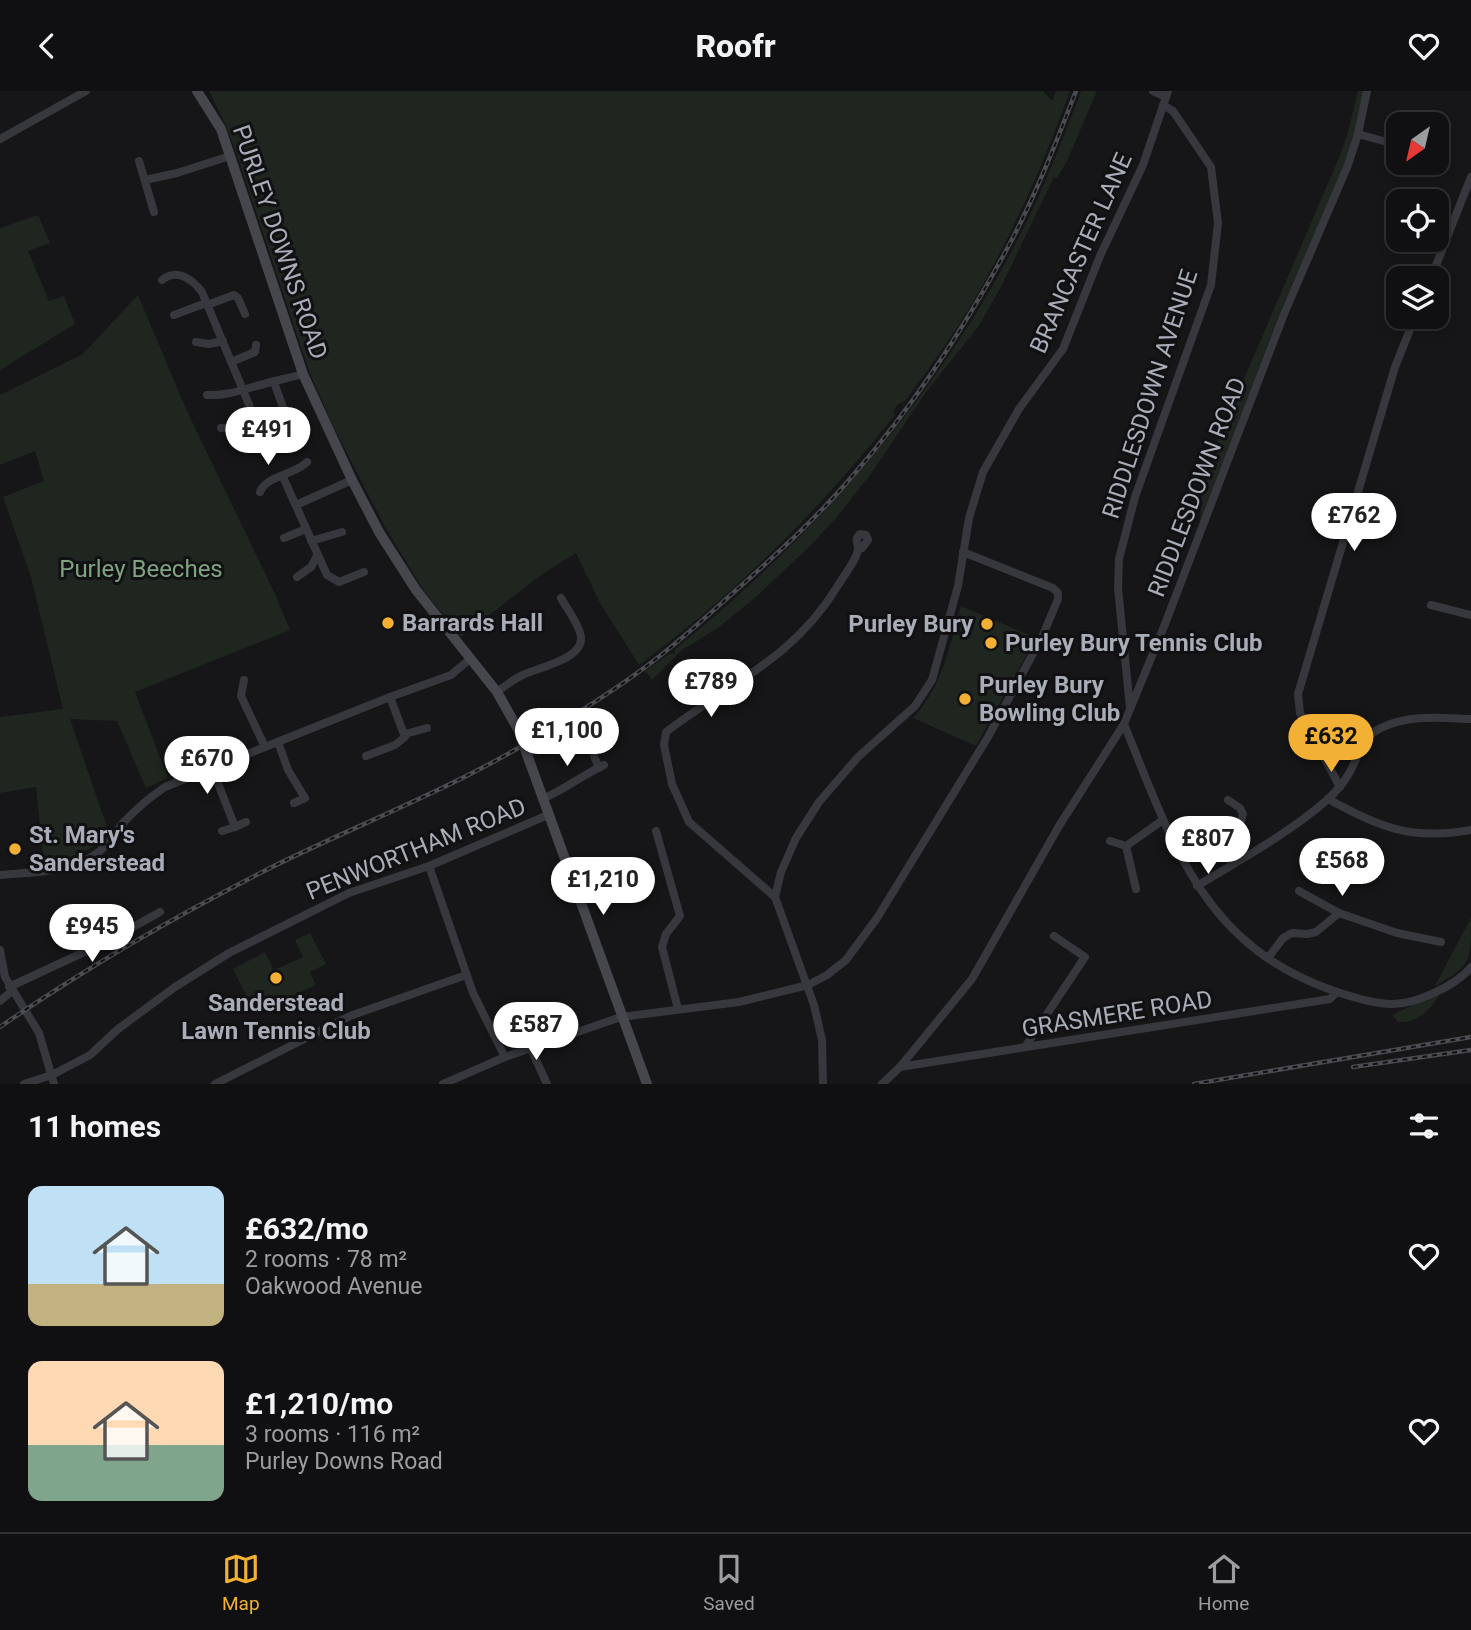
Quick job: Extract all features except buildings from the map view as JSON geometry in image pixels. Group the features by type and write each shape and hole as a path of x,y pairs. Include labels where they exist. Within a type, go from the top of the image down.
{"street":[{"path":"0,139 86,91"},
{"name":"PURLEY DOWNS ROAD","path":"197,91 218,122 303,374 352,480 379,531 416,590 497,692 519,731 647,1084"},
{"path":"1153,91 1166,98"},
{"name":"RIDDLESDOWN ROAD","path":"882,1084 900,1067 972,979 1059,826 1124,724 1284,314 1331,205 1358,134 1367,91"},
{"name":"BRANCASTER LANE","path":"775,897 791,848 819,802 858,757 915,706 932,680 958,586 969,517 983,472 1019,409 1063,349 1100,256 1143,165 1166,98"},
{"name":"RIDDLESDOWN AVENUE","path":"1130,711 1118,588 1119,558 1135,497 1211,285 1217,223 1211,167 1166,98"},
{"path":"1358,134 1386,142"},
{"path":"145,180 230,156"},
{"path":"139,161 154,212"},
{"path":"1436,266 1471,177"},
{"path":"162,280 172,274 183,276 198,287 244,391 250,412 227,429 221,428"},
{"path":"174,315 234,295 246,314"},
{"path":"1340,787 1300,713 1298,694 1395,367 1410,329"},
{"path":"196,342 209,344 223,341"},
{"path":"232,362 255,352 256,345"},
{"path":"207,395 244,391 303,374"},
{"path":"274,382 286,416"},
{"path":"260,492 264,484 302,468 307,462"},
{"path":"283,477 327,575 339,582 364,572"},
{"path":"296,505 352,480"},
{"path":"284,538 306,529"},
{"path":"311,541 342,532"},
{"path":"823,1084 822,1040 808,985 775,897 689,822 673,784 664,745 666,732 780,654 798,637 830,599 858,548"},
{"path":"445,1083 505,1057 621,1017 739,1002 808,985 846,960 877,918 988,737 1043,635 1058,599 1054,588 963,552"},
{"path":"297,577 310,567 317,556"},
{"path":"497,692 524,674 574,653 581,638 560,604"},
{"path":"1431,605 1471,615"},
{"path":"0,875 49,870 87,859 100,852 148,799 165,787 451,675 470,659"},
{"path":"244,680 241,696 265,747"},
{"path":"390,697 405,734"},
{"path":"1197,885 1290,828 1328,799 1340,787 1367,737 1379,728 1400,720 1421,717 1471,719"},
{"path":"1124,724 1163,820 1197,885 1228,926 1268,958 1304,979 1376,1003 1400,1004 1419,999 1462,978 1471,967"},
{"path":"366,756 398,743 405,734 427,728"},
{"path":"278,742 288,770 305,798"},
{"path":"542,799 565,790 580,776 602,766 594,756"},
{"path":"212,768 235,827"},
{"path":"293,803 314,794"},
{"path":"1328,799 1375,824 1400,831 1434,833 1471,830"},
{"path":"1170,835 1232,832 1241,825 1243,814 1240,808 1228,800"},
{"name":"PENWORTHAM ROAD","path":"24,1084 53,1080 90,1055 118,1029 175,987 229,953 349,893 429,866 548,815"},
{"path":"1126,846 1163,820"},
{"path":"222,831 246,822"},
{"path":"656,831 680,916 666,934 662,947 678,1009"},
{"path":"1110,841 1126,846"},
{"path":"1126,846 1136,889"},
{"path":"429,866 473,993 505,1057"},
{"path":"1299,891 1339,912 1397,933 1441,942"},
{"path":"0,1001 11,989 160,912"},
{"path":"1268,958 1283,938 1292,933 1316,932 1339,912"},
{"path":"1025,1047 1085,957 1054,936"},
{"path":"0,950 11,989 39,1033 53,1080"},
{"path":"215,1084 350,1016 466,975"},
{"name":"GRASMERE ROAD","path":"900,1067 1330,999 1337,992"},
{"path":"531,1049 547,1084"}],"green space":[{"path":"209,91 1043,91 1052,101 1056,91 1070,91 1025,202 984,283 938,356 905,401 898,404 893,411 895,415 837,484 775,549 709,609 639,665 600,603 576,553 541,575 461,637 424,591 385,527 333,426 309,371 237,155"},
{"path":"1081,91 1097,91 1067,161 1057,178 1054,177 1001,287 978,327 927,391 870,475 836,518 756,597 718,628 682,650 652,680 645,671 669,654 675,653 674,650 778,558 873,456 916,401 993,285 1026,223"},
{"path":"1358,91 1364,91 1356,134 1280,312 1200,523 1203,482 1216,444 1338,160"},
{"path":"38,215 50,243 28,251 49,301 64,296 75,324 0,370 0,228"},
{"name":"Purley Beeches","path":"138,295 186,409 290,630 135,692 168,778 146,788 117,721 70,719 109,833 80,855 44,864 36,787 0,793 0,717 63,709 31,577 3,497 44,481 35,451 0,465 0,395 83,354"},
{"path":"961,606 1036,638 976,746 913,718 938,679"},
{"path":"1471,918 1466,961 1456,973 1435,986"},
{"name":"Sanderstead Lawn Tennis Club","path":"310,933 326,964 310,972 316,985 255,1013 233,969 265,952 274,970 303,957 295,940"},
{"path":"1442,991 1429,1009 1413,1020 1398,1022 1392,1015"}],"railway":[{"path":"0,1027 100,962 203,903 274,866 460,779 520,747 614,689 690,631 782,549 827,504 898,420 957,335 1008,247 1036,189 1076,91"},
{"path":"1194,1084 1471,1037"},
{"path":"1353,1067 1471,1050"}],"place":[{"name":"Barrards Hall","path":"388,623"},
{"name":"Purley Bury","path":"987,624"},
{"name":"Purley Bury Tennis Club","path":"991,643"},
{"name":"Purley Bury Bowling Club","path":"965,699"},
{"name":"St. Mary's Sanderstead","path":"15,849"},
{"name":"Sanderstead Lawn Tennis Club","path":"276,978"}]}
